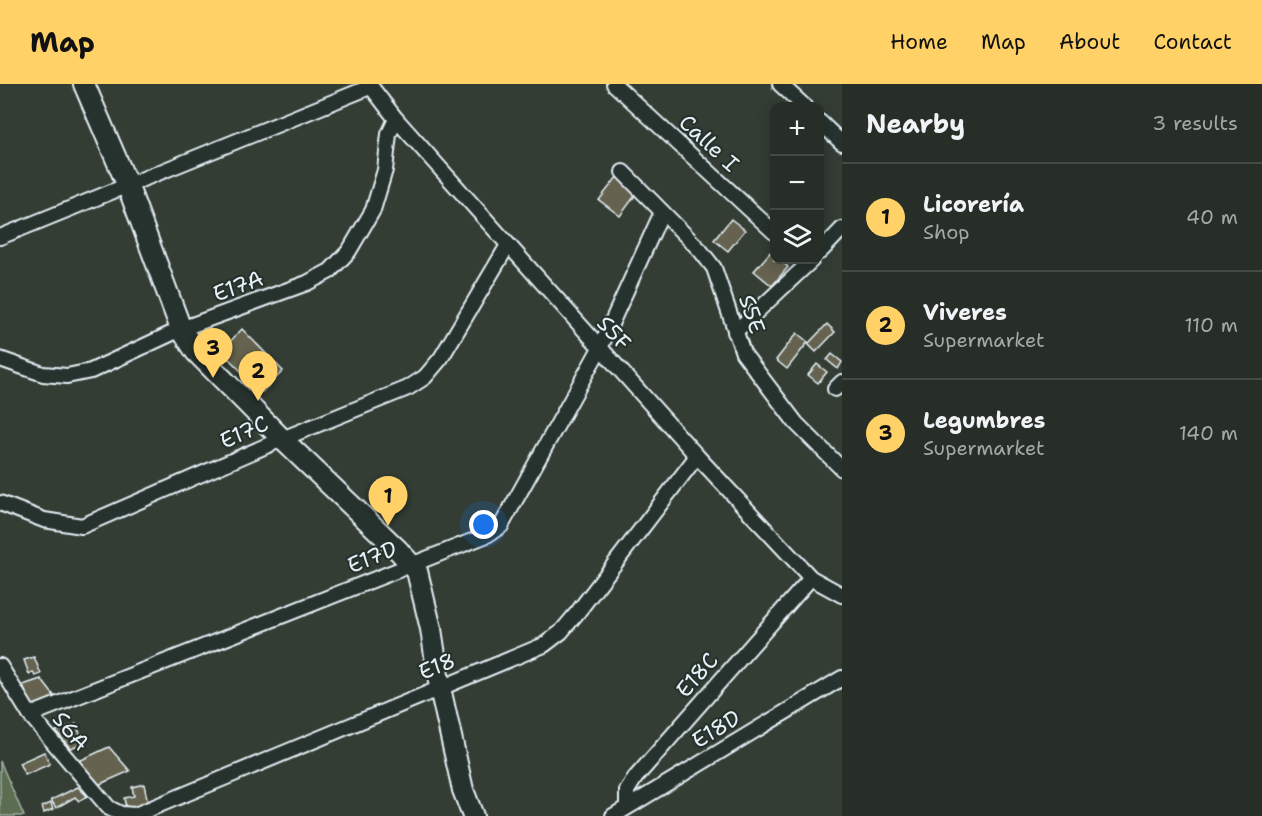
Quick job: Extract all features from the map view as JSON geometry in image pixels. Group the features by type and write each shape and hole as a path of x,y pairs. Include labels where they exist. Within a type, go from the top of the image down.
{"street":[{"path":"84,84 127,184 181,329 196,352 282,439 412,564 419,580 431,629 440,688 463,790 473,816"},
{"name":"Calle I","path":"614,84 770,228"},
{"path":"780,84 800,102"},
{"path":"0,237 370,86"},
{"name":"S5F","path":"370,86 396,119 697,456 811,578 842,595"},
{"name":"E17A","path":"0,359 43,374 67,376 91,371 181,329 307,283 330,271 349,251 373,210 385,170 389,134 396,119"},
{"path":"824,127 842,143"},
{"name":"S5E","path":"623,172 700,250 714,268 743,353 796,423 842,469"},
{"name":"E17D","path":"30,715 487,535 501,526 600,348 662,212"},
{"path":"824,247 842,229"},
{"name":"E17C","path":"0,503 44,520 82,526 282,439 408,388 425,378 441,358 508,245"},
{"path":"735,332 805,264"},
{"name":"E18","path":"121,814 135,815 544,645 561,632 577,614 697,456"},
{"name":"E18C","path":"627,806 627,791 635,778 811,578"},
{"name":"S6A","path":"0,666 30,715 109,808 121,814"},
{"name":"E18D","path":"613,816 842,678"}],"green space":[{"path":"0,761 24,816 0,816"}],"building":[{"path":"617,177 637,193 620,216 599,200"},
{"path":"731,219 745,230 728,251 714,240"},
{"path":"770,252 770,264 785,264 788,267 772,286 754,271"},
{"path":"827,324 835,332 816,352 808,344"},
{"path":"242,329 283,371 262,392 221,351"},
{"path":"797,333 808,342 787,369 776,360"},
{"path":"832,354 842,362 838,369 827,360"},
{"path":"817,364 827,372 818,383 808,375"},
{"path":"34,657 41,674 35,676 33,672 29,674 24,660"},
{"path":"41,679 55,697 32,706 23,685"},
{"path":"76,724 84,743 70,748 56,731"},
{"path":"109,747 130,771 98,785 79,761"},
{"path":"44,752 50,764 25,775 19,763"},
{"path":"144,784 148,804 126,809 124,798 134,796 132,787"},
{"path":"78,787 87,796 79,801 75,797 56,808 51,800"},
{"path":"51,803 53,809 44,813 42,807"}],"place":[{"name":"Legumbres","path":"213,378"},
{"name":"Viveres","path":"258,401"},
{"name":"Licorería","path":"388,526"}]}
